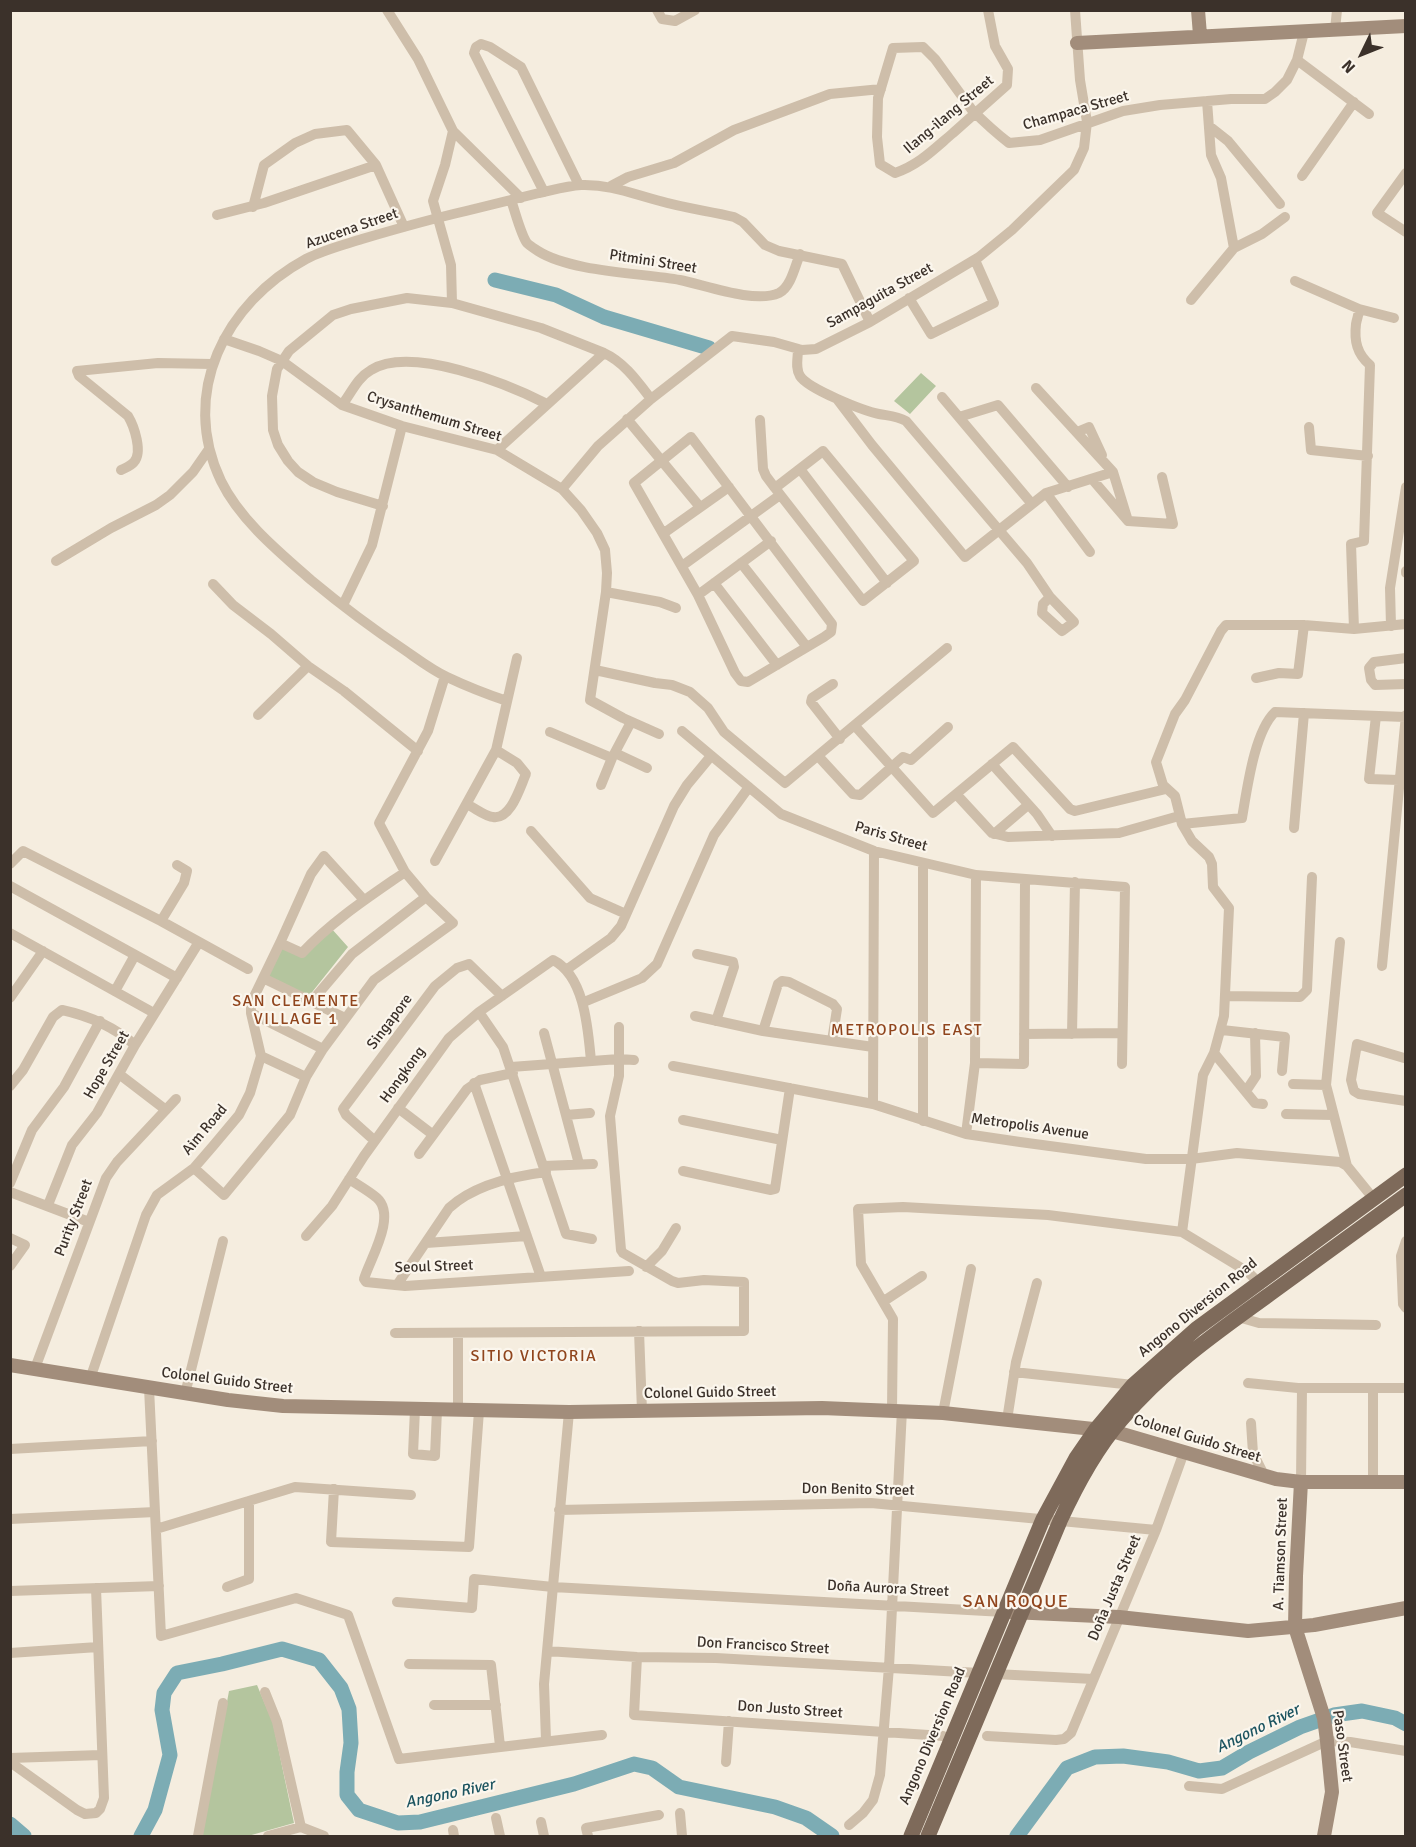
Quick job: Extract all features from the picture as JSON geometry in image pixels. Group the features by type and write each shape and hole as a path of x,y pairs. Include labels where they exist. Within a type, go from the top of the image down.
{"main road":[{"name":"Angono Diversion Road","path":"911,1836 1043,1519 1076,1458 1096,1429 1133,1385 1196,1329 1406,1175"},
{"name":"Angono Diversion Road","path":"928,1836 1060,1521 1070,1499 1112,1431 1146,1392 1177,1365 1238,1317 1406,1195"},
{"path":"1310,1245 1319,1258"}],"street":[{"path":"387,10 418,59 453,131 516,199"},
{"path":"657,10 662,19 675,21 695,10"},
{"name":"Ilang-ilang Street","path":"893,48 878,98 877,137 880,164 895,173 922,161 1007,86 1008,69 995,46 988,10"},
{"name":"Sampaguita Street","path":"562,489 598,446 627,419 732,336 774,342 798,349 816,349 870,322 975,260 1012,230 1074,170 1084,148 1087,122 1075,10"},
{"path":"1198,10 1200,35"},
{"path":"1335,30 1337,10"},
{"path":"1077,43 1406,26"},
{"name":"Champaca Street","path":"893,48 923,47 935,59 975,114 1009,143 1040,140 1123,111 1207,101 1265,99 1275,93 1287,80 1297,60 1304,32"},
{"path":"544,192 474,53 476,47 481,44 521,66 579,185"},
{"path":"1297,60 1369,114"},
{"path":"611,186 628,177 674,163 734,130 830,94 881,88"},
{"path":"1207,101 1211,155 1221,178 1234,248"},
{"path":"1302,176 1354,102"},
{"path":"1209,126 1228,141 1280,204"},
{"path":"253,207 264,165 295,143 315,134 346,130 376,165 404,227"},
{"path":"452,303 451,265 433,201 453,131"},
{"path":"217,215 253,207 376,165"},
{"path":"1406,173 1377,213 1406,232"},
{"name":"Azucena Street","path":"507,701 445,676 382,635 295,566 241,512 221,482 209,449 204,416 212,364 224,339 254,299 276,278 308,258 333,248 437,218 544,192 579,185 611,186 662,202 734,217 743,222 765,245 779,251 842,264 870,322"},
{"name":"Pitmini Street","path":"516,199 527,242 540,253 571,263 633,275 679,280 764,297 779,293 788,285 800,254"},
{"path":"1191,300 1234,248 1262,234 1285,217"},
{"path":"909,298 931,334 994,303 975,260"},
{"path":"1295,281 1359,309 1394,318"},
{"path":"383,506 337,492 298,472 278,445 273,430 274,381 282,361 289,351 333,315 351,309 407,298 452,303 541,327 604,352 612,356 630,374 651,399"},
{"path":"1354,629 1351,544 1364,541 1370,365 1360,357 1357,350 1356,326 1359,309"},
{"name":"Crysanthemum Street","path":"224,339 282,361 342,405 402,426 497,450 562,489 581,510 605,550 606,592 590,700 630,722"},
{"path":"798,349 797,369 803,380 859,408 879,414 898,416 906,421 1027,563 1050,597"},
{"path":"497,450 604,352"},
{"path":"121,470 134,462 138,452 132,422 128,416 79,376 77,371 158,363 212,364"},
{"path":"342,405 353,387 372,369 385,364 402,363 454,368 516,388 547,404"},
{"path":"1036,388 1077,432 1089,427 1110,468 1128,521"},
{"path":"835,397 872,446 965,557 1046,494 1092,479 1110,468"},
{"path":"942,397 1032,504"},
{"path":"959,417 998,405 1068,487"},
{"path":"627,419 700,507"},
{"path":"682,566 778,492 800,469 823,451 914,561 863,601 778,492 765,476 760,420"},
{"path":"343,605 372,545 402,426"},
{"path":"1310,427 1311,450 1368,456"},
{"path":"692,437 729,487 832,624 831,632 748,682 741,681 735,673 698,595 634,483 692,437"},
{"path":"56,561 170,495 193,472 209,449"},
{"path":"800,469 887,583"},
{"path":"1092,479 1128,521 1173,524 1162,477"},
{"path":"664,533 729,487"},
{"path":"1390,626 1390,588 1406,487"},
{"path":"1046,494 1090,552"},
{"path":"698,595 771,540"},
{"path":"741,562 807,648"},
{"path":"714,583 777,665"},
{"path":"213,584 233,605 418,751"},
{"path":"606,592 660,602 676,608"},
{"path":"1182,1232 1203,1074 1222,1030 1228,908 1212,887 1212,864 1209,857 1192,841 1181,820 1175,796 1166,789 1156,762 1175,714 1226,625 1304,625 1354,629 1406,624"},
{"path":"1256,678 1280,673 1298,674 1304,625"},
{"path":"595,670 672,685 690,692 708,708 724,732 785,783 819,757 946,648"},
{"path":"435,861 468,805 496,750 517,658"},
{"path":"1406,658 1374,663 1369,668 1371,680 1375,685 1406,684"},
{"path":"258,715 308,666"},
{"path":"194,1168 224,1195 290,1115 306,1077 323,1048 374,980 453,923 426,897 405,872 379,823 428,731 445,676"},
{"path":"833,684 815,696 811,702 840,739"},
{"path":"957,795 984,826 994,834 1008,837 1119,834 1181,820 1242,818 1253,760 1268,718 1275,712 1405,716 1399,780 1401,813 1382,966"},
{"path":"1294,828 1304,713"},
{"path":"1376,716 1369,779 1399,780"},
{"path":"601,785 630,722 659,734"},
{"path":"855,726 933,813 1013,747 1070,809 1075,811 1166,789"},
{"path":"819,757 853,794 860,795 903,757 911,760 948,727"},
{"name":"Paris Street","path":"682,731 781,814 874,851 976,875 1125,887 1122,1033"},
{"path":"550,732 647,768"},
{"path":"468,805 492,818 503,816 508,811 526,774 517,763 496,750"},
{"path":"591,1061 584,1002 566,970 611,938 621,926 674,806 687,785 711,756"},
{"path":"992,764 1052,836"},
{"path":"584,1002 642,978 657,964 714,835 749,787"},
{"path":"994,834 1028,805"},
{"path":"531,831 590,898 626,914"},
{"path":"10,864 23,851 161,921 248,969"},
{"path":"873,1104 874,851"},
{"path":"323,1048 251,1013 251,1003 311,873 324,856 364,900"},
{"path":"923,862 923,1121"},
{"path":"161,921 184,883 187,871 177,865"},
{"path":"280,943 302,953 318,936 405,872"},
{"path":"966,1134 975,1063 976,875"},
{"path":"1225,996 1300,997 1307,990 1312,877"},
{"path":"975,1063 1024,1064 1025,880"},
{"path":"1072,1034 1075,882"},
{"path":"10,886 177,978"},
{"path":"312,1001 352,954 426,897"},
{"path":"10,933 154,1013"},
{"name":"Hope Street","path":"48,1205 72,1146 97,1113 154,1013 199,942"},
{"path":"1340,942 1326,1085 1347,1166 1373,1198"},
{"path":"10,998 15,984 43,951"},
{"path":"697,954 733,962 734,968 716,1021"},
{"path":"115,991 135,955"},
{"name":"Hongkong","path":"306,1236 332,1206 375,1141 449,1038 479,1012 553,960 566,970"},
{"name":"Singapore","path":"375,1141 346,1115 343,1108 435,986 457,968 469,964 502,996"},
{"path":"263,978 345,1018"},
{"path":"763,1031 778,984 782,981 789,982 833,1004 837,1010 832,1041"},
{"path":"10,1086 23,1070 57,1012 62,1010 100,1021 118,1031 135,1045"},
{"path":"479,1012 503,1047 566,1234 592,1239"},
{"name":"Aim Road","path":"90,1379 146,1215 157,1195 194,1168 238,1116 250,1093 261,1056 251,1013"},
{"path":"695,1016 763,1031 873,1047"},
{"path":"10,1183 32,1130 64,1087 100,1021"},
{"path":"395,1333 744,1331 744,1282 704,1280 678,1283 623,1253 610,1116 618,1087 619,1027"},
{"path":"1222,1030 1285,1037 1282,1071"},
{"path":"544,1033 579,1164"},
{"path":"1024,1034 1122,1033 1122,1064"},
{"path":"1246,1092 1256,1076 1255,1033"},
{"path":"1404,1058 1357,1044 1351,1080 1354,1091 1359,1094 1406,1101"},
{"path":"1214,1053 1255,1103 1263,1104"},
{"path":"261,1056 306,1077"},
{"path":"419,1154 467,1089 480,1080 512,1070 552,1063 634,1060"},
{"name":"Metropolis Avenue","path":"673,1066 873,1104 966,1134 1146,1159 1191,1159 1237,1154 1340,1162 1347,1166"},
{"path":"119,1074 166,1110"},
{"path":"474,1083 541,1277"},
{"path":"1293,1084 1326,1085"},
{"path":"682,1171 771,1190 776,1189 790,1088"},
{"name":"Purity Street","path":"36,1369 88,1222 111,1170 176,1099"},
{"path":"398,1108 432,1134"},
{"path":"566,1115 590,1113"},
{"path":"1286,1114 1333,1115"},
{"path":"683,1120 782,1140"},
{"path":"397,1285 455,1202 507,1178 545,1169 593,1164"},
{"name":"Seoul Street","path":"349,1179 377,1198 383,1205 380,1239 364,1279 369,1282 397,1285 628,1271"},
{"path":"10,1192 88,1222"},
{"path":"849,1825 863,1813 873,1800 878,1788 889,1667 897,1504 897,1410 893,1319 861,1264 858,1209 903,1207 1027,1214 1182,1232 1248,1272 1258,1282"},
{"path":"646,1267 662,1251 676,1228"},
{"path":"426,1243 527,1236"},
{"path":"10,1238 26,1245 10,1266"},
{"path":"1406,1241 1403,1263 1403,1304 1406,1308"},
{"path":"185,1394 223,1242"},
{"path":"943,1413 972,1269"},
{"path":"884,1302 922,1276"},
{"path":"1007,1420 1014,1372 1037,1283"},
{"path":"1238,1317 1259,1323 1376,1325"},
{"path":"639,1332 642,1411"},
{"path":"458,1334 458,1410"},
{"name":"Colonel Guido Street","path":"10,1365 185,1394 283,1406 569,1412 822,1408 943,1413 1112,1431 1265,1477 1301,1482 1406,1482"},
{"path":"1014,1372 1133,1385"},
{"path":"1248,1383 1302,1388 1406,1388"},
{"path":"149,1388 161,1636 296,1598 348,1615 399,1759 602,1735"},
{"path":"1301,1482 1302,1388"},
{"path":"1373,1388 1373,1482"},
{"path":"415,1410 413,1454 435,1456 437,1410"},
{"path":"334,1489 331,1542 469,1547 479,1411"},
{"path":"546,1740 543,1702 569,1412"},
{"path":"1251,1423 1253,1453 1265,1477"},
{"path":"10,1449 152,1442"},
{"name":"Doña Justa Street","path":"987,1736 1056,1740 1064,1739 1071,1733 1156,1530 1184,1452"},
{"name":"A. Tiamson Street","path":"1296,1628 1301,1482"},
{"path":"156,1529 295,1487 411,1495"},
{"path":"227,1587 249,1579 249,1501"},
{"name":"Don Benito Street","path":"559,1510 871,1503 1156,1530"},
{"path":"10,1519 155,1512"},
{"name":"Doña Aurora Street","path":"397,1602 472,1608 474,1579 553,1587 1119,1617 1248,1631 1296,1628 1406,1608"},
{"path":"10,1591 159,1586"},
{"path":"10,1760 77,1810 85,1814 96,1813 100,1809 104,1798 96,1588"},
{"name":"Paso Street","path":"1296,1628 1327,1738 1332,1792 1324,1836"},
{"path":"10,1653 98,1647"},
{"name":"Don Francisco Street","path":"547,1651 979,1673"},
{"name":"Don Justo Street","path":"637,1657 634,1715 944,1737"},
{"path":"409,1664 491,1665 500,1746"},
{"path":"995,1674 1093,1679"},
{"path":"265,1692 277,1722 308,1832"},
{"path":"198,1836 223,1702"},
{"path":"434,1705 496,1705"},
{"path":"726,1762 729,1721"},
{"path":"1189,1786 1222,1789 1327,1738 1406,1751"},
{"path":"10,1760 101,1755"},
{"path":"680,1813 682,1836"},
{"path":"587,1832 659,1815"},
{"path":"496,1818 500,1836"},
{"path":"541,1822 544,1836"},
{"path":"268,1836 308,1832 324,1836"}],"green space":[{"path":"921,373 936,386 910,414 894,401"},
{"path":"331,928 348,947 309,996 267,978 283,948 303,957"},
{"path":"257,1685 273,1723 294,1823 248,1836 202,1836 229,1691"}],"waterway":[{"path":"495,280 556,295 604,317 709,348"},
{"name":"Angono River","path":"141,1836 155,1810 170,1755 162,1710 164,1693 177,1673 282,1649 319,1660 341,1688 349,1709 351,1743 347,1795 359,1810 398,1823 420,1822 574,1784 634,1764 652,1768 679,1787 775,1807 806,1818 832,1836"},
{"name":"Angono River","path":"1017,1836 1067,1768 1095,1757 1123,1756 1168,1762 1199,1771 1222,1768 1300,1727 1334,1715 1362,1711 1395,1718 1406,1724"},
{"name":"Angono River","path":"10,1824 24,1836"}],"district":[{"name":"SAN CLEMENTE VILLAGE 1","path":"296,1011"},
{"name":"METROPOLIS EAST","path":"907,1031"},
{"name":"SITIO VICTORIA","path":"534,1357"},
{"name":"SAN ROQUE","path":"1016,1602"}]}
